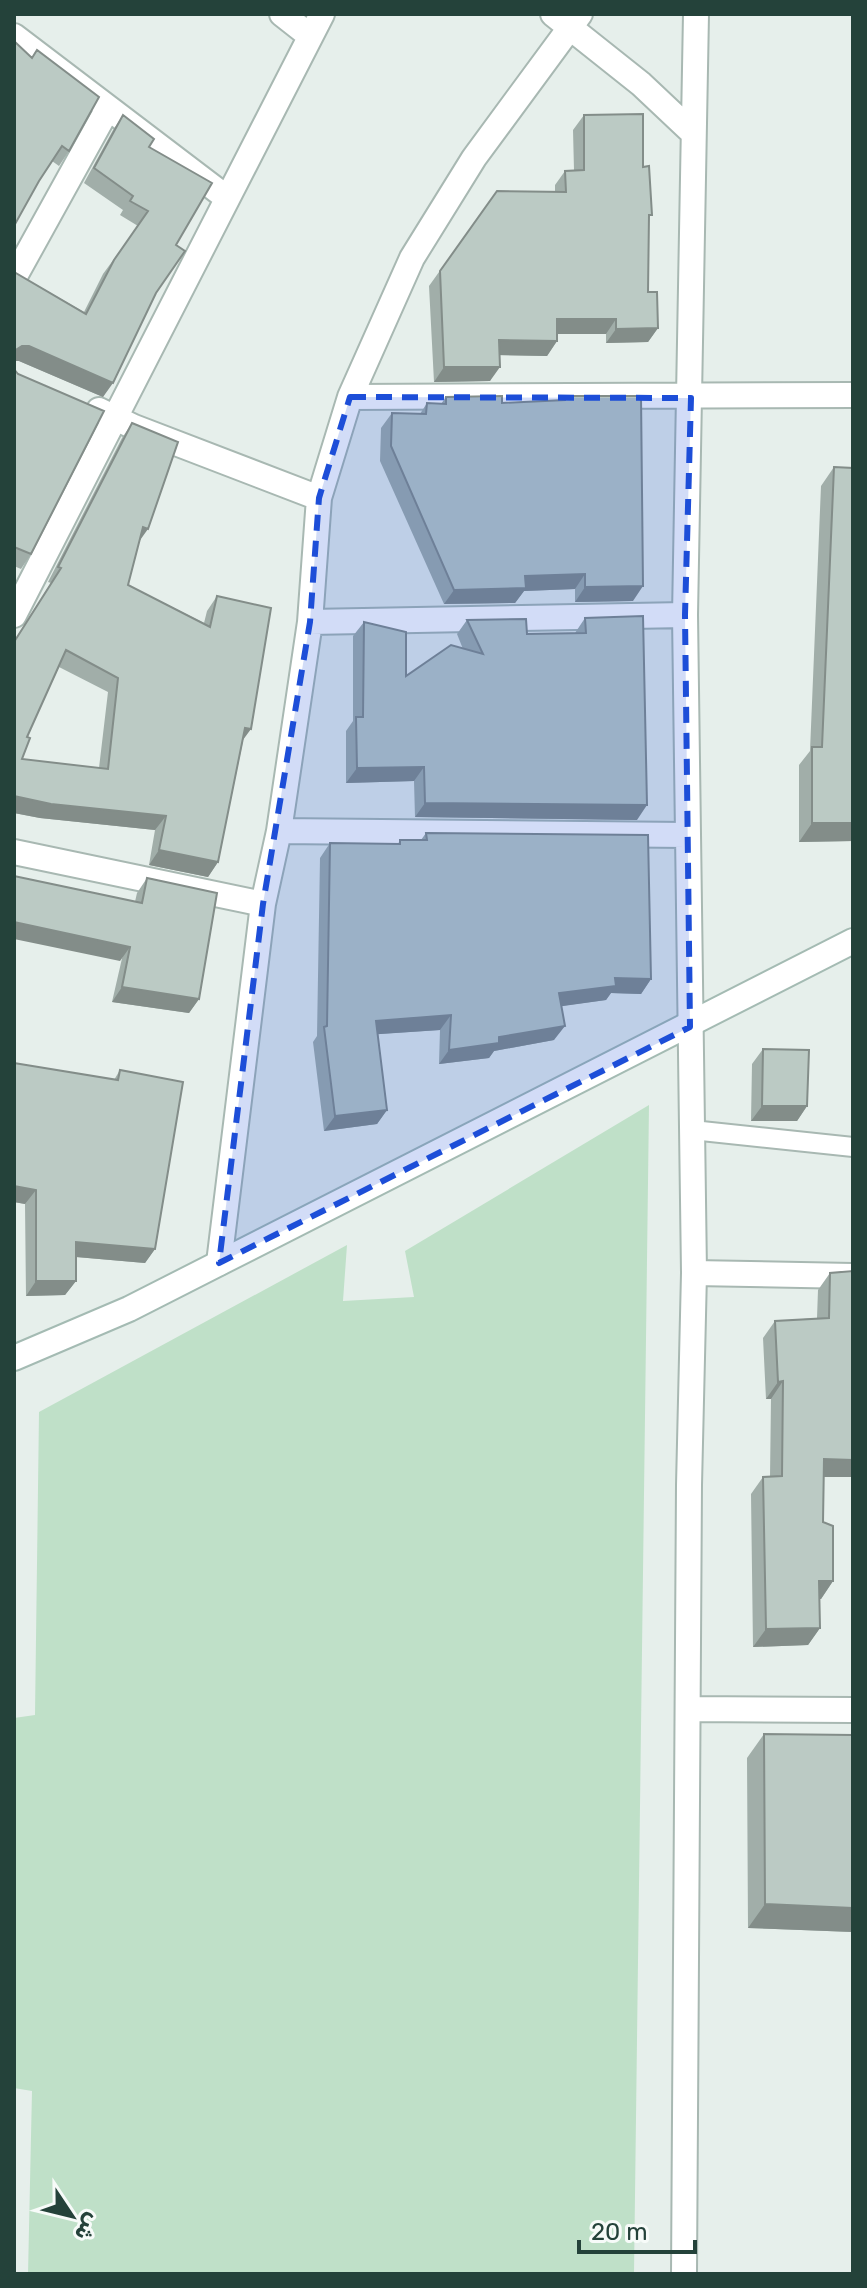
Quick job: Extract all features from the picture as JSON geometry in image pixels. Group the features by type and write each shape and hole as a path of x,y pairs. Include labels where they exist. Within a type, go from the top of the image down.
{"street":[{"path":"282,14 310,36"},
{"path":"14,615 322,14"},
{"path":"684,2274 694,1273 685,615 696,14"},
{"path":"219,1263 263,904 279,831 310,622 319,498 350,397 412,258 474,158 568,18 693,133"},
{"path":"14,36 227,198"},
{"path":"14,278 108,108"},
{"path":"350,397 853,395"},
{"path":"71,398 134,427 319,498"},
{"path":"310,622 685,615"},
{"path":"279,831 686,835"},
{"path":"14,852 263,904"},
{"path":"14,1358 129,1309 690,1027 853,941"},
{"path":"694,1273 853,1276"},
{"path":"690,1709 853,1710"}],"lane":[{"path":"692,1130 853,1147"}],"highlighted area":[{"path":"350,397 691,398 685,615 690,1027 219,1263 263,904 310,622 319,498"}],"green space":[{"path":"649,1105 634,2274 28,2274 32,2091 14,2088 14,1718 35,1715 39,1412 347,1245 343,1301 414,1297 405,1251"}],"building":[{"path":"14,41 32,58 37,50 99,97 69,151 62,146 14,226"},
{"path":"643,114 643,167 649,166 652,215 649,215 648,292 657,292 658,328 616,329 616,319 557,319 557,341 499,340 500,367 444,367 440,271 497,191 566,192 565,171 584,170 584,115"},
{"path":"123,115 154,139 149,147 212,183 176,245 185,251 156,293 113,383 29,346 14,351 14,272 86,314 114,260 148,211 130,201 133,196 94,168"},
{"path":"14,369 18,374 104,411 31,554 14,547"},
{"path":"502,396 502,403 565,400 565,396 641,396 643,586 585,587 585,574 525,576 526,588 454,590 391,446 392,413 426,414 427,403 446,404 446,397"},
{"path":"132,423 178,442 148,529 143,527 128,585 210,627 217,596 271,608 251,729 245,728 218,862 159,850 166,816 51,804 14,796 14,642 61,568 58,567","holes":["66,650 118,678 108,769 22,759 30,738 27,737"]},
{"path":"834,467 853,468 853,823 812,823 812,747 822,747"},
{"path":"643,616 647,805 425,803 424,767 357,768 356,717 363,717 364,622 406,632 406,676 451,645 483,654 467,620 526,619 527,634 586,633 585,618"},
{"path":"426,833 648,835 651,979 615,978 616,986 559,993 565,1026 499,1037 499,1043 449,1050 451,1015 376,1021 387,1110 335,1116 324,1027 327,1026 330,843 400,844 400,840 427,840"},
{"path":"14,876 142,903 147,878 217,893 199,999 122,987 130,947 14,922"},
{"path":"763,1049 809,1050 807,1106 762,1106"},
{"path":"14,1063 118,1080 120,1070 183,1082 155,1249 76,1242 76,1281 36,1281 36,1190 14,1186"},
{"path":"853,1271 853,1460 824,1459 823,1522 833,1526 833,1581 819,1581 820,1628 766,1629 763,1477 782,1476 783,1381 778,1382 775,1321 829,1318 830,1273"},
{"path":"764,1734 853,1735 853,1908 765,1904"}]}
